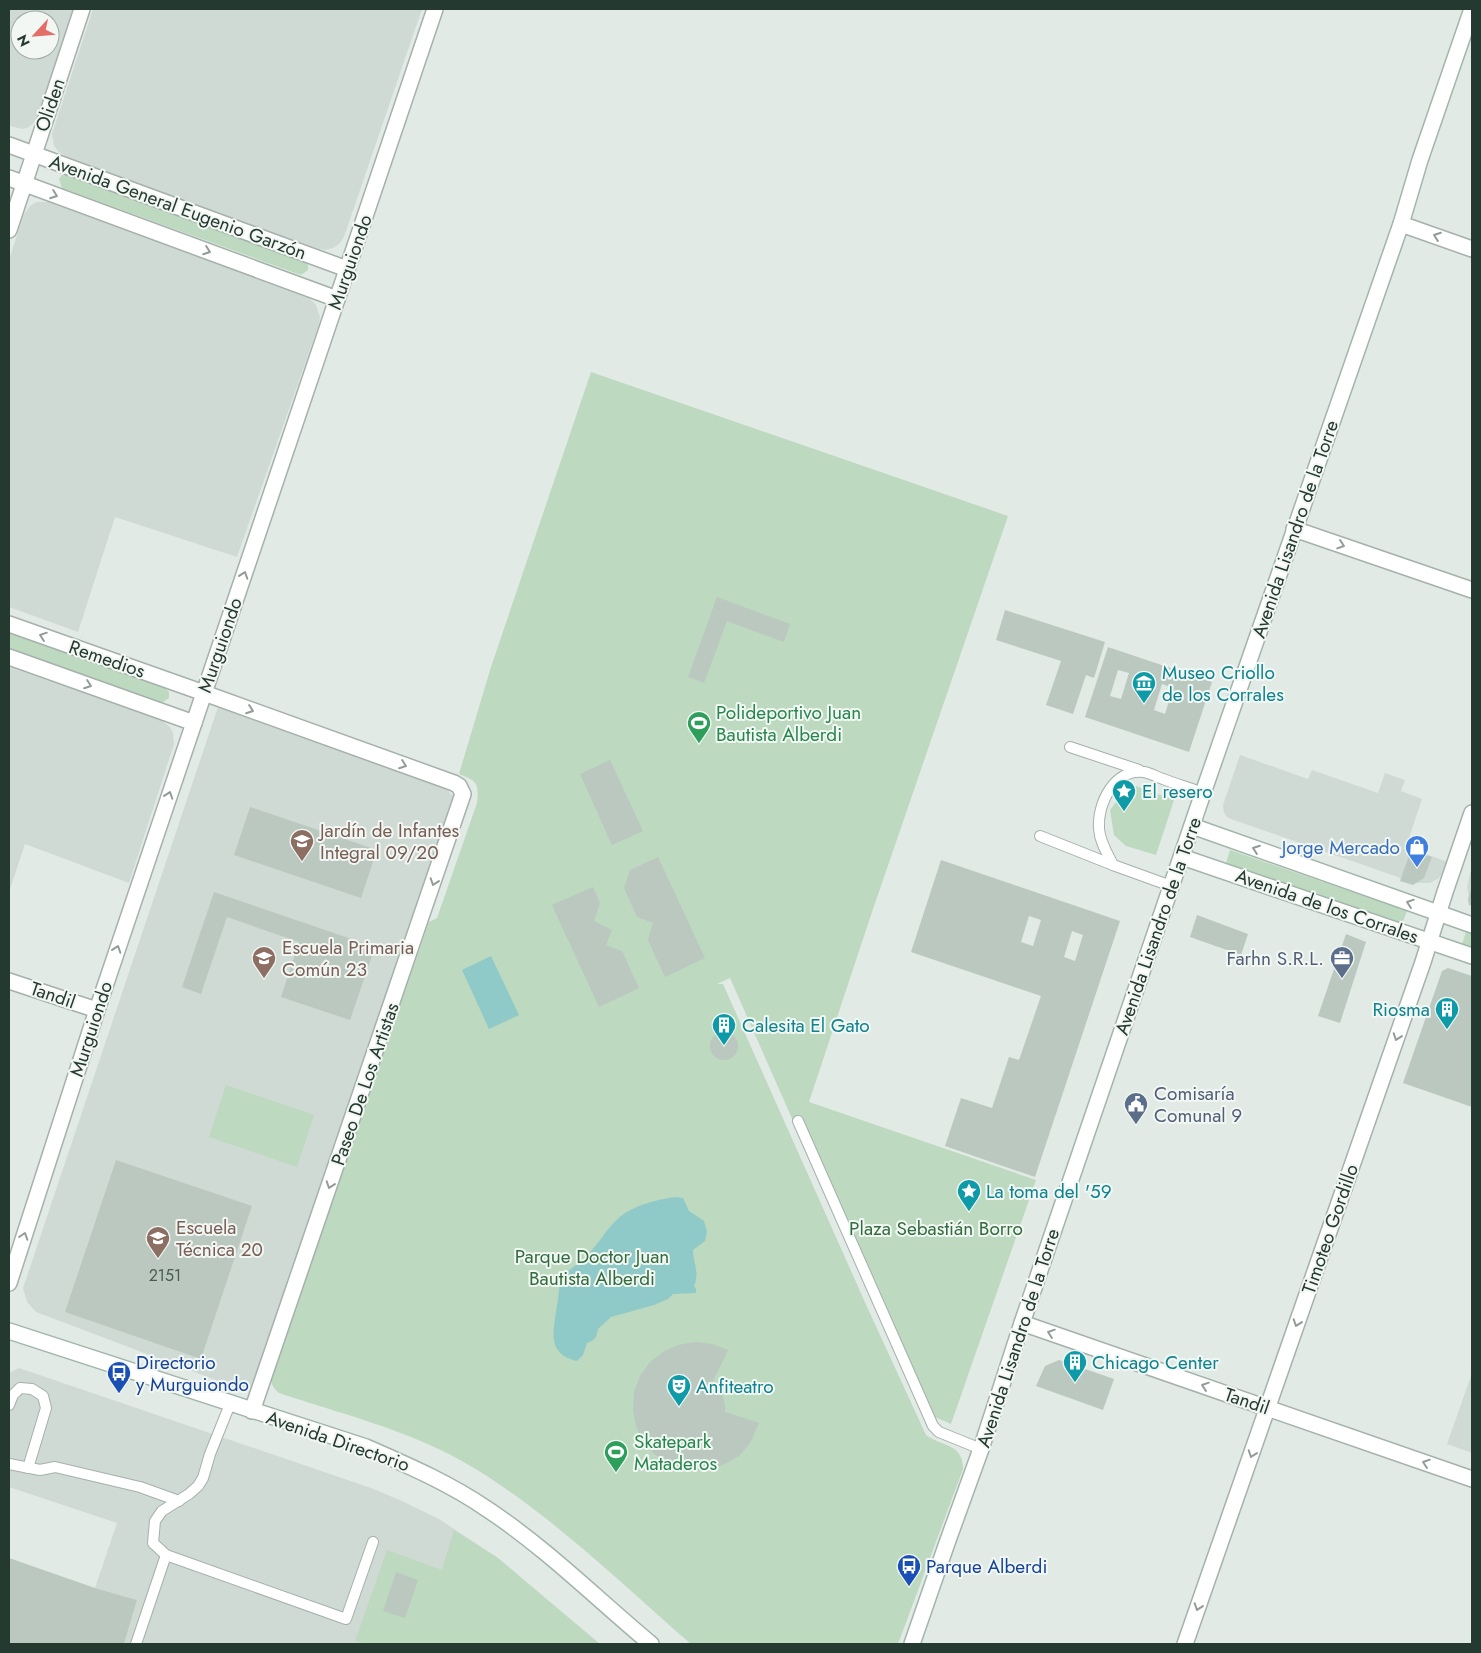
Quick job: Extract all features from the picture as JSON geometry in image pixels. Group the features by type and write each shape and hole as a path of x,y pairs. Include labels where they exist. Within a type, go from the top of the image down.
{"street":[{"name":"Oliden","path":"9,230 82,9"},
{"name":"Murguiondo","path":"9,1283 97,1010 435,9"},
{"name":"Avenida Lisandro de la Torre","path":"912,1644 981,1449 1022,1323 1203,793 1401,224 1420,160 1472,9"},
{"name":"Avenida General Eugenio Garzón","path":"9,145 347,269"},
{"name":"Avenida General Eugenio Garzón","path":"9,178 337,299"},
{"path":"1401,224 1472,249"},
{"path":"1294,529 1472,590"},
{"name":"Remedios","path":"9,624 204,693"},
{"name":"Remedios","path":"9,657 194,723"},
{"name":"Paseo De Los Artistas","path":"204,693 454,783 460,786 463,794 252,1412"},
{"name":"Timoteo Gordillo","path":"1185,1644 1472,813"},
{"name":"Avenida de los Corrales","path":"1192,826 1472,924"},
{"name":"Avenida de los Corrales","path":"1182,857 1472,956"},
{"name":"Tandil","path":"9,981 97,1010"},
{"name":"Tandil","path":"1022,1323 1472,1479"},
{"name":"Avenida Directorio","path":"9,1331 252,1412 366,1447 423,1472 486,1508 526,1538 651,1644"}],"lane":[{"path":"1070,747 1203,793"},
{"path":"1113,865 1101,840 1099,827 1102,809 1108,793 1118,779 1130,773 1144,772"},
{"path":"1040,836 1171,886"},
{"path":"798,1121 928,1416 938,1432 981,1449"},
{"path":"9,1405 13,1396 20,1388 32,1390 43,1396 46,1408 28,1468"},
{"path":"230,1404 210,1454 203,1478 198,1486 178,1502 162,1511 155,1521 154,1543 166,1554 346,1619 373,1542"},
{"path":"9,1464 40,1470 55,1467 140,1487 178,1502"},
{"path":"136,1644 166,1554"}],"shaded area":[{"path":"9,9 76,9 60,56 60,10 10,10 10,60 59,60 39,118 29,127 23,129 9,126"},
{"path":"93,9 422,9 344,237 340,243 333,248 319,249 118,176 59,152 54,146 52,134"},
{"path":"37,202 48,202 307,296 316,305 320,317 237,557 115,517 78,632 9,607 9,260 24,214 31,205"},
{"path":"9,667 161,720 170,727 173,733 174,744 129,883 25,844 9,892"},
{"path":"218,707 445,788 453,796 454,806 253,1391 242,1390 36,1312 27,1302 23,1288"},
{"path":"1240,755 1308,779 1312,770 1378,793 1385,773 1405,780 1401,791 1422,799 1406,847 1448,862 1443,873 1439,878 1430,883 1415,883 1228,818 1224,813 1223,805"},
{"path":"1472,866 1472,901 1469,898 1467,886"},
{"path":"19,1368 374,1489 404,1502 439,1519 498,1558 598,1644 124,1644 137,1600 95,1588 117,1523 9,1487 9,1373"},
{"path":"1472,1373 1472,1453 1447,1444"}],"green space":[{"path":"68,174 306,262 308,270 301,275 62,188 59,179 62,175"},
{"path":"591,372 1008,516 809,1102 1036,1180 951,1424 935,1417 794,1123 730,978 717,984 723,984 926,1435 956,1450 962,1461 963,1469 898,1644 691,1644 580,1546 491,1479 460,1460 417,1439 371,1422 279,1393 271,1382 271,1373 429,922 437,918 477,803 478,791 476,784 459,774 491,667"},
{"path":"9,633 165,688 169,692 169,698 163,702 157,702 9,650"},
{"path":"1136,786 1174,800 1156,855 1126,846 1114,835 1110,810 1122,794"},
{"path":"1230,850 1407,911 1402,924 1226,863"},
{"path":"1466,932 1472,934 1472,947 1462,944"},
{"path":"226,1085 314,1115 297,1167 209,1137"},
{"path":"454,1530 498,1558 600,1644 365,1644 355,1641 387,1550 442,1570"}],"water":[{"path":"491,956 519,1015 489,1029 462,970"},
{"path":"675,1197 683,1198 689,1211 704,1221 707,1232 705,1241 693,1250 696,1272 694,1286 696,1293 673,1294 668,1299 654,1305 611,1317 598,1329 596,1337 587,1343 583,1355 577,1361 567,1357 560,1352 554,1339 559,1289 564,1276 587,1256 621,1216 654,1201"}],"building":[{"path":"717,597 790,624 784,642 727,621 704,683 688,677"},
{"path":"1005,610 1105,642 1094,678 1086,675 1073,714 1046,705 1061,661 996,640"},
{"path":"1108,647 1212,682 1189,752 1085,717","holes":["1118,670 1129,673 1121,699 1110,696","1162,684 1173,688 1165,714 1154,710"]},
{"path":"610,760 643,831 612,845 580,774"},
{"path":"250,807 377,850 361,898 234,855"},
{"name":"Jorge Mercado","path":"1411,850 1432,857 1424,878 1413,885 1400,881"},
{"path":"658,857 705,958 665,977 648,940 653,923 637,917 624,888 630,870"},
{"path":"941,860 1120,921 1035,1177 945,1146 961,1098 992,1108 1009,1057 1019,1060 1041,996 911,952","holes":["1029,916 1041,920 1033,946 1021,942","1072,931 1083,935 1075,961 1064,957"]},
{"path":"1472,886 1472,906 1469,905 1468,899"},
{"path":"593,887 600,903 594,921 612,930 606,945 622,951 639,988 599,1007 552,905"},
{"path":"214,892 375,947 350,1020 281,997 299,942 227,917 201,994 182,987"},
{"path":"1197,915 1248,934 1241,955 1190,937"},
{"name":"Farhn S.R.L.","path":"1346,934 1366,942 1340,1023 1318,1016"},
{"name":"Riosma","path":"1448,968 1472,976 1472,1107 1403,1083 1442,971"},
{"name":"Calesita El Gato","path":"724,1032 734,1036 738,1046 734,1056 724,1060 714,1056 710,1046 714,1036"},
{"name":"Escuela Técnica 20","path":"116,1160 252,1206 201,1359 65,1312"},
{"name":"Anfiteatro","path":"695,1342 712,1344 728,1350 711,1385 718,1389 723,1397 725,1412 759,1423 750,1443 740,1455 713,1469 698,1471 682,1469 668,1464 654,1454 643,1441 636,1426 633,1409 634,1392 640,1376 650,1362 663,1352 678,1345"},
{"name":"Chicago Center","path":"1059,1360 1114,1379 1103,1410 1036,1386 1045,1366"},
{"path":"9,1558 95,1588 137,1600 124,1644 9,1644"},
{"path":"396,1572 418,1580 405,1618 383,1611"}],"place":[{"name":"Museo Criollo de los Corrales","path":"1144,704"},
{"name":"Polideportivo Juan Bautista Alberdi","path":"699,744"},
{"name":"El resero","path":"1124,812"},
{"name":"Jardín de Infantes Integral 09/20","path":"302,862"},
{"name":"Jorge Mercado","path":"1417,868"},
{"name":"Escuela Primaria Común 23","path":"264,979"},
{"name":"Farhn S.R.L.","path":"1342,979"},
{"name":"Riosma","path":"1447,1030"},
{"name":"Calesita El Gato","path":"724,1046"},
{"name":"Comisaría Comunal 9","path":"1136,1125"},
{"name":"La toma del '59","path":"969,1212"},
{"name":"Escuela Técnica 20","path":"158,1259"},
{"name":"Chicago Center","path":"1075,1383"},
{"name":"Directorio y Murguiondo","path":"119,1394"},
{"name":"Anfiteatro","path":"679,1407"},
{"name":"Skatepark Mataderos","path":"616,1473"},
{"name":"Parque Alberdi","path":"909,1587"}],"park label":[{"name":"Plaza Sebastián Borro","path":"936,1228"},
{"name":"Parque Doctor Juan Bautista Alberdi","path":"592,1267"}]}
